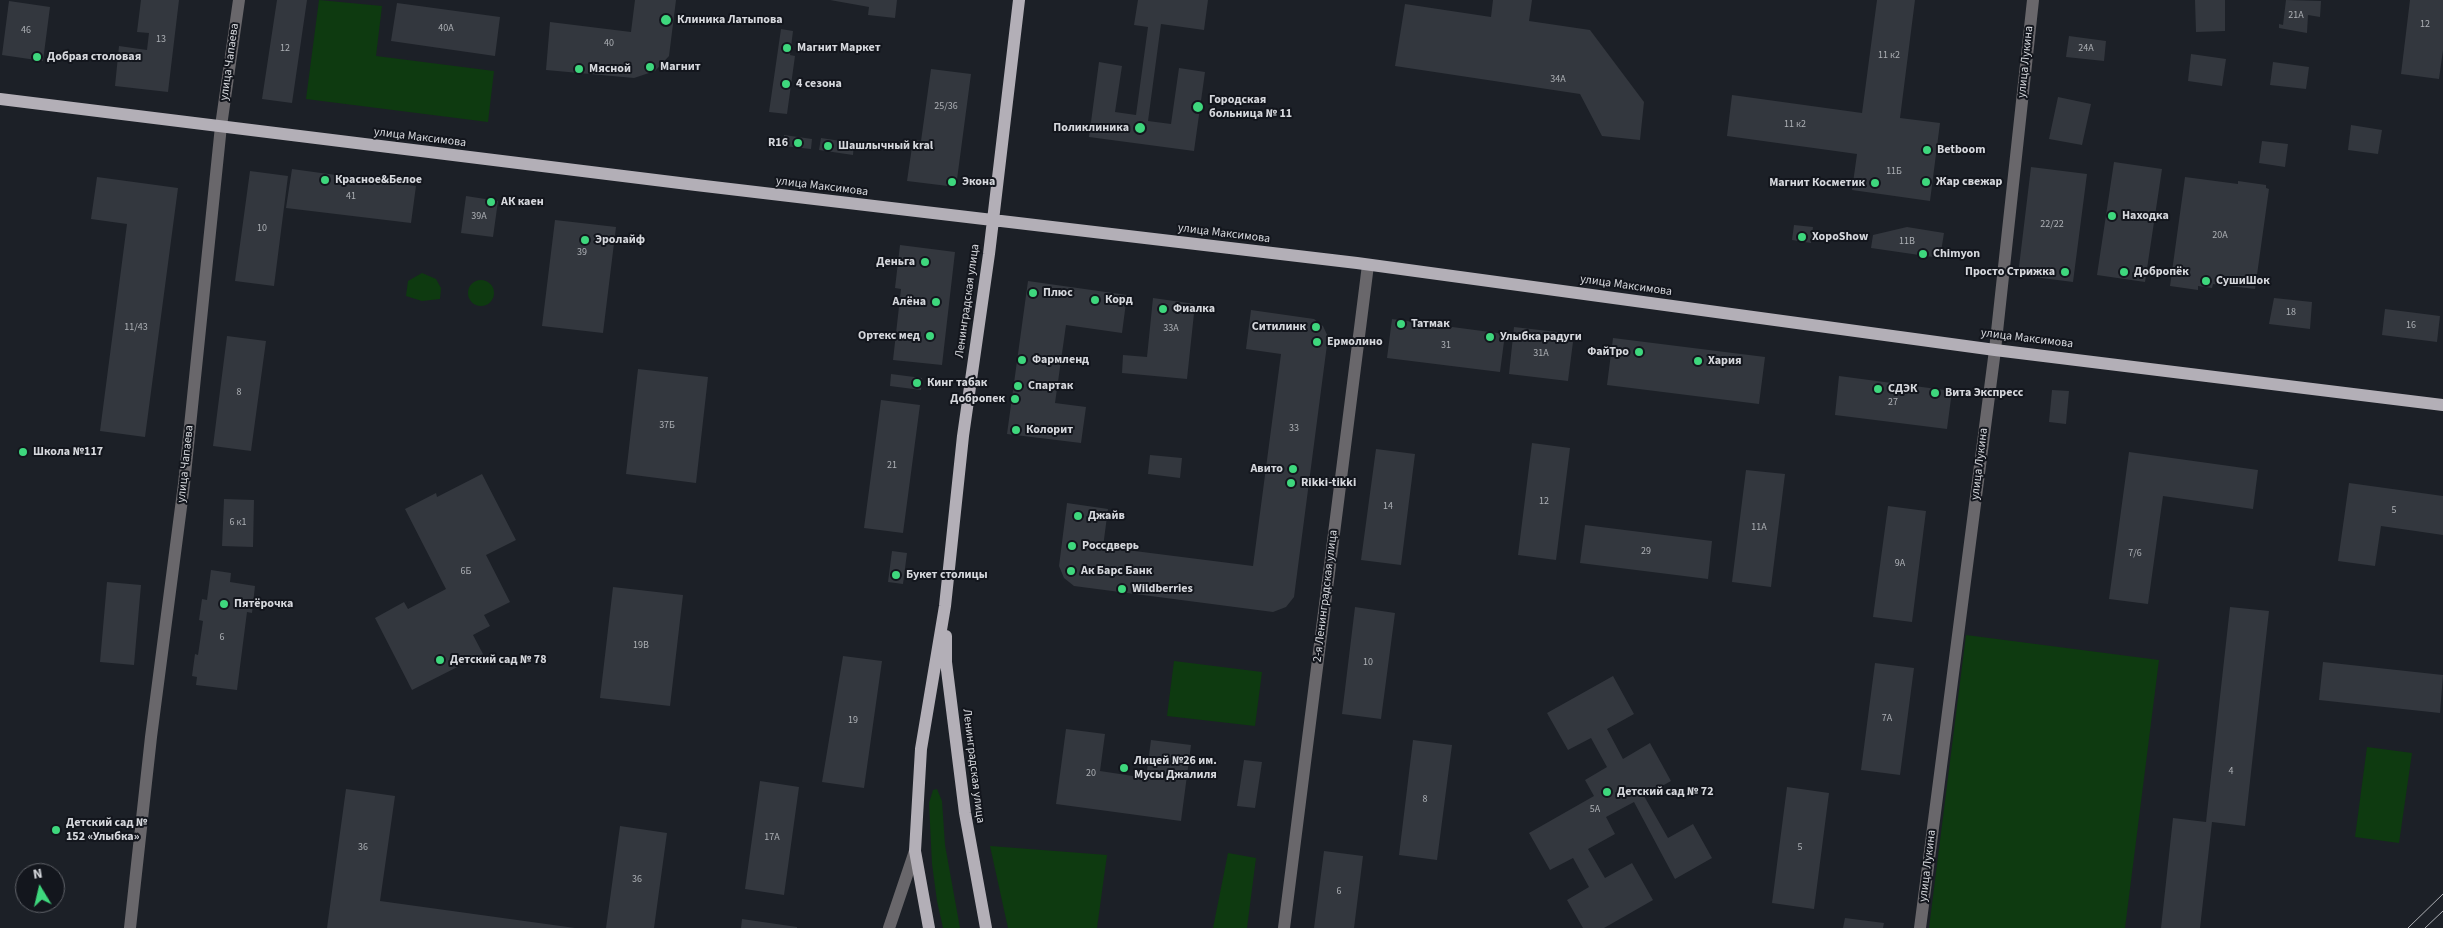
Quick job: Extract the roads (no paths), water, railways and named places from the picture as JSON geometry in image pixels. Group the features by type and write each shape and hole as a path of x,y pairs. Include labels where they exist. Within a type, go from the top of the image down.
{"main road":[{"name":"Ленинградская улица","path":"929,928 915,851 921,749 945,606 968,396 1019,0"},
{"name":"улица Максимова","path":"0,99 992,221 1368,264 1995,350 2443,405"},
{"name":"Ленинградская улица","path":"945,606 946,662 960,776 986,928"}],"street":[{"name":"улица Чапаева","path":"130,928 151,738 184,484 221,126 239,0"},
{"name":"улица Лукина","path":"1920,928 1995,350 2033,0"},
{"name":"2-я Ленинградская улица","path":"1284,928 1368,264"},
{"name":"Ленинградская улица","path":"890,928 915,851"}],"tram line":[{"path":"2408,928 2443,894"},
{"path":"2425,928 2443,911"}],"place":[{"name":"Клиника Латыпова","path":"666,20"},
{"name":"Магнит Маркет","path":"787,48"},
{"name":"Добрая столовая","path":"37,57"},
{"name":"Магнит","path":"650,67"},
{"name":"Мясной","path":"579,69"},
{"name":"4 сезона","path":"786,84"},
{"name":"Городская больница № 11","path":"1198,107"},
{"name":"Поликлиника","path":"1140,128"},
{"name":"R16","path":"798,143"},
{"name":"Шашлычный kral","path":"828,146"},
{"name":"Betboom","path":"1927,150"},
{"name":"Красное&Белое","path":"325,180"},
{"name":"Экона","path":"952,182"},
{"name":"Жар свежар","path":"1926,182"},
{"name":"Магнит Косметик","path":"1875,183"},
{"name":"АК каен","path":"491,202"},
{"name":"Находка","path":"2112,216"},
{"name":"ХороShow","path":"1802,237"},
{"name":"Эролайф","path":"585,240"},
{"name":"Chimyon","path":"1923,254"},
{"name":"Деньга","path":"925,262"},
{"name":"Просто Стрижка","path":"2065,272"},
{"name":"Добропёк","path":"2124,272"},
{"name":"СушиШок","path":"2206,281"},
{"name":"Плюс","path":"1033,293"},
{"name":"Корд","path":"1095,300"},
{"name":"Алёна","path":"936,302"},
{"name":"Фиалка","path":"1163,309"},
{"name":"Татмак","path":"1401,324"},
{"name":"Ситилинк","path":"1316,327"},
{"name":"Ортекс мед","path":"930,336"},
{"name":"Улыбка радуги","path":"1490,337"},
{"name":"Ермолино","path":"1317,342"},
{"name":"ФайТро","path":"1639,352"},
{"name":"Фармленд","path":"1022,360"},
{"name":"Хария","path":"1698,361"},
{"name":"Кинг табак","path":"917,383"},
{"name":"Спартак","path":"1018,386"},
{"name":"СДЭК","path":"1878,389"},
{"name":"Вита Экспресс","path":"1935,393"},
{"name":"Добропек","path":"1015,399"},
{"name":"Колорит","path":"1016,430"},
{"name":"Школа №117","path":"23,452"},
{"name":"Авито","path":"1293,469"},
{"name":"Rikki-tikki","path":"1291,483"},
{"name":"Джайв","path":"1078,516"},
{"name":"Россдверь","path":"1072,546"},
{"name":"Ак Барс Банк","path":"1071,571"},
{"name":"Букет столицы","path":"896,575"},
{"name":"Wildberries","path":"1122,589"},
{"name":"Пятёрочка","path":"224,604"},
{"name":"Детский сад № 78","path":"440,660"},
{"name":"Лицей №26 им. Мусы Джалиля","path":"1124,768"},
{"name":"Детский сад № 72","path":"1607,792"},
{"name":"Детский сад № 152 «Улыбка»","path":"56,830"}]}
